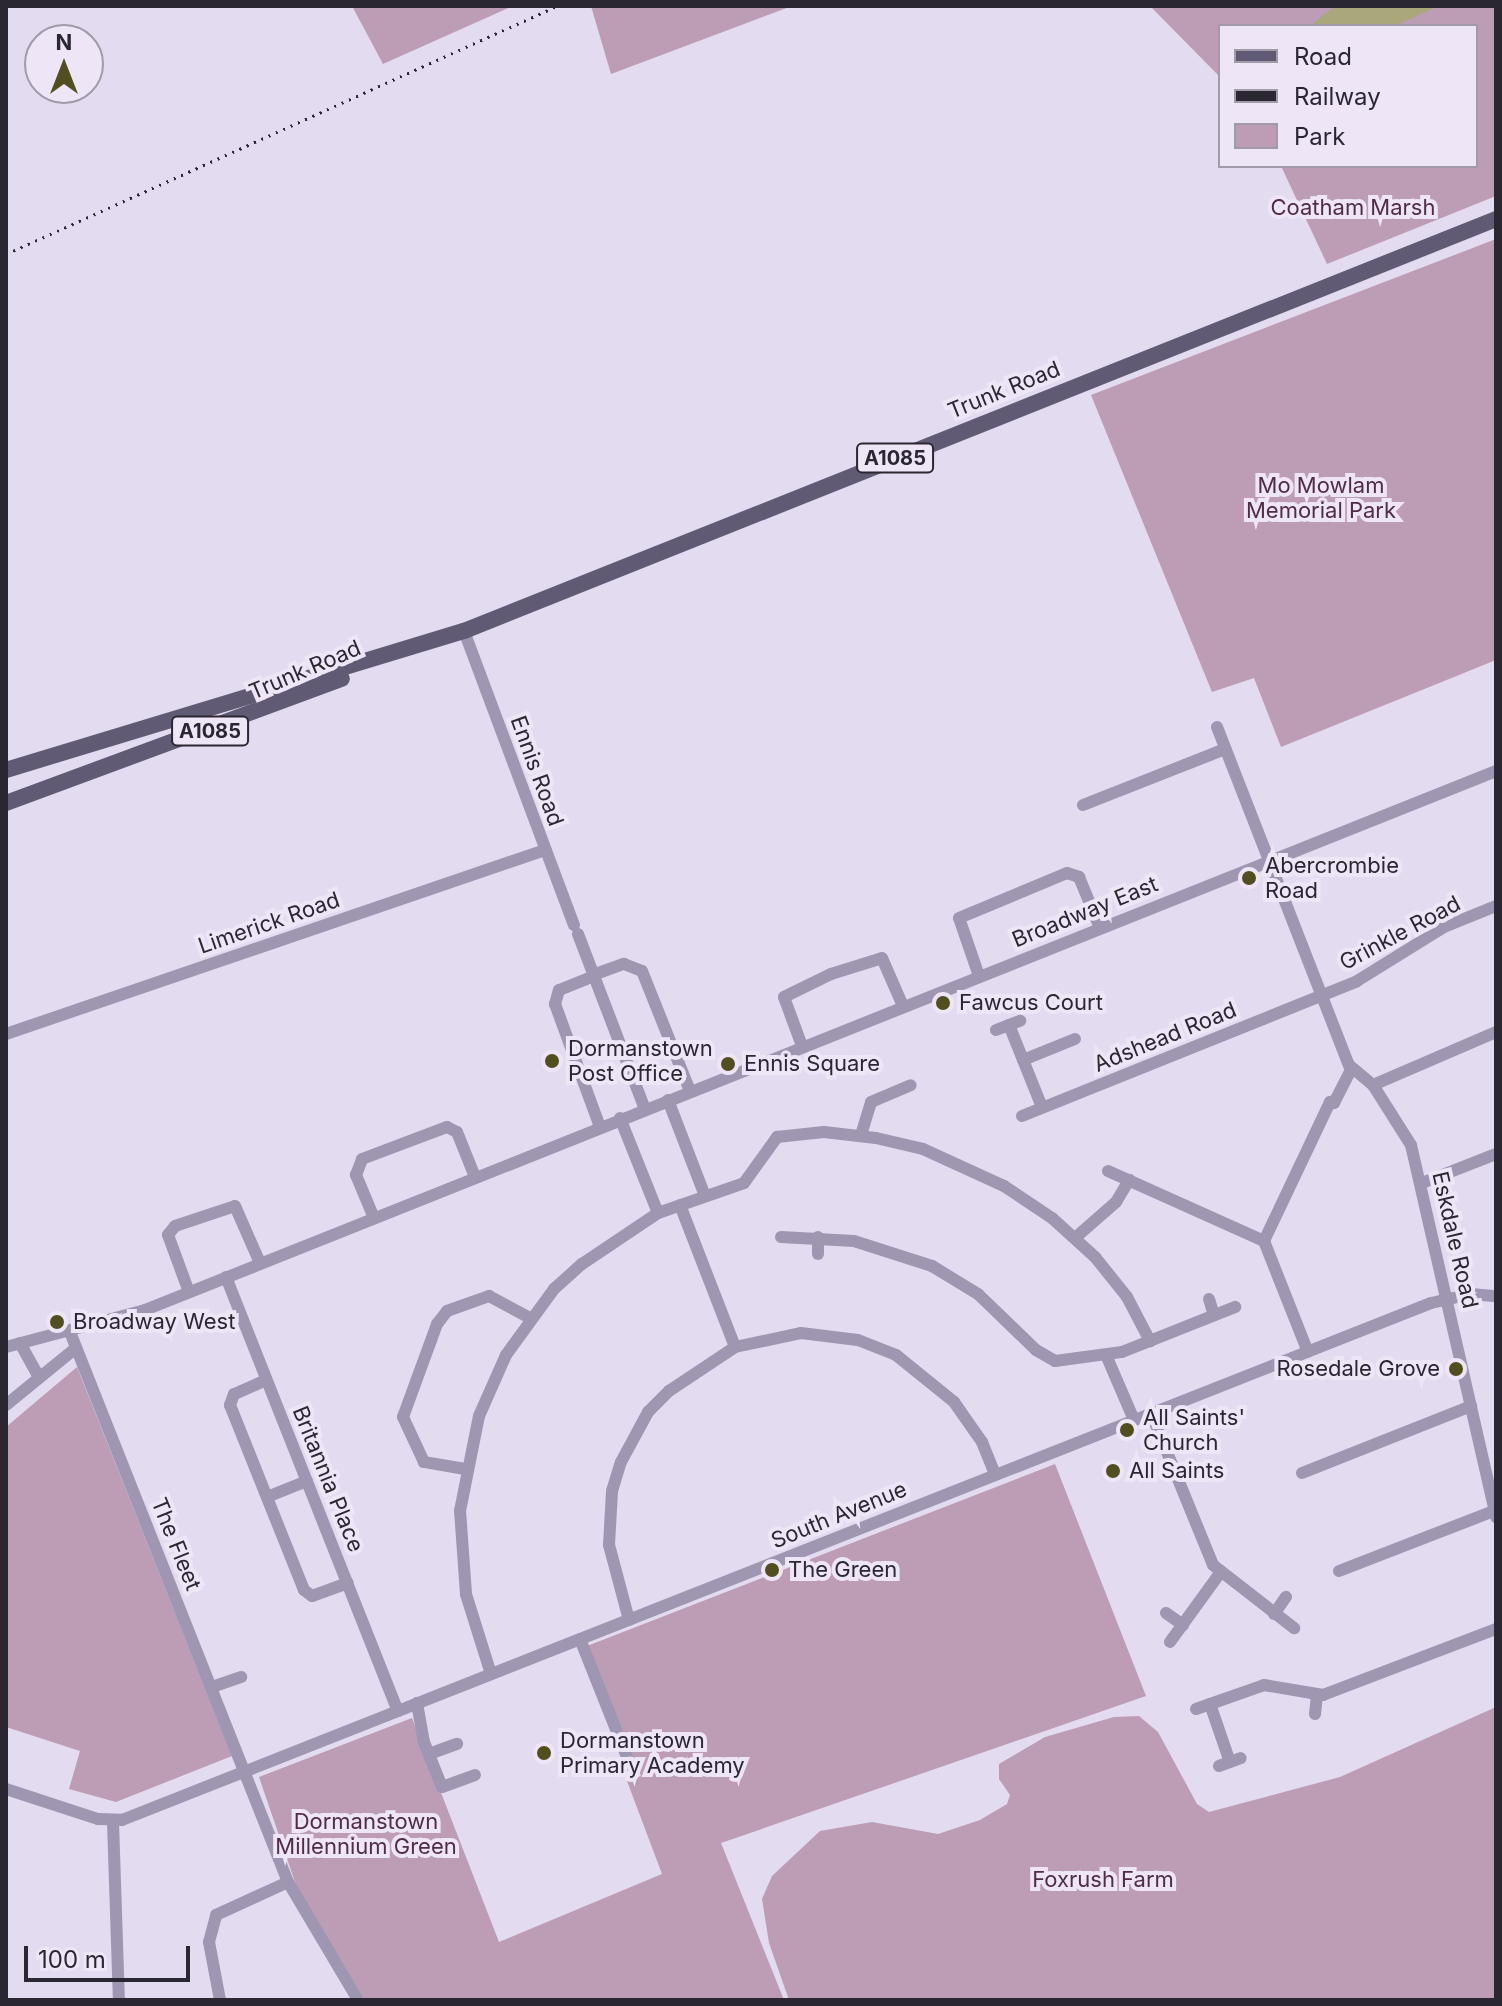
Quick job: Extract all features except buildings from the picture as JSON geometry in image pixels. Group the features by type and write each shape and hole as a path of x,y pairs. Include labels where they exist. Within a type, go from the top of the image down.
{"main road":[{"name":"Trunk Road","path":"6,770 395,656 464,631 1496,219"},
{"name":"Trunk Road","path":"6,803 291,702 395,656"}],"street":[{"name":"Ennis Road","path":"464,631 645,1109"},
{"path":"1217,727 1351,1069 1334,1103 1330,1102 1264,1241"},
{"path":"1083,805 1225,749"},
{"name":"Broadway East","path":"690,1091 1496,771"},
{"name":"Limerick Road","path":"6,1034 545,850"},
{"path":"979,976 959,918 1054,878 1067,873 1079,877 1100,928"},
{"name":"Grinkle Road","path":"1322,995 1357,981 1444,927 1496,906"},
{"path":"802,1046 784,997 817,979 878,957 885,960 903,1006"},
{"path":"6,1347 70,1332 189,1292 690,1091 642,971 624,964 559,990 555,1004 600,1127"},
{"name":"Adshead Road","path":"1022,1116 1322,995"},
{"path":"1008,1026 1042,1107"},
{"path":"1373,1085 1496,1032"},
{"path":"1023,1060 1075,1039"},
{"name":"Eskdale Road","path":"1351,1069 1373,1085 1405,1133 1422,1183 1496,1513"},
{"path":"861,1135 871,1102 911,1085"},
{"path":"668,1100 705,1196"},
{"path":"620,1118 658,1213"},
{"path":"374,1218 356,1175 362,1159 376,1153 447,1127 457,1132 475,1177"},
{"path":"491,1674 469,1607 460,1555 465,1469 488,1391 530,1318 582,1264 658,1213 744,1183 765,1147 785,1133 861,1135 923,1149 967,1166 1030,1202 1075,1238 1114,1279 1150,1341"},
{"path":"1422,1183 1496,1154"},
{"path":"1108,1171 1264,1241 1308,1352"},
{"path":"1075,1238 1116,1202 1129,1180"},
{"path":"680,1205 735,1347"},
{"path":"189,1292 168,1235 175,1226 235,1206 260,1263"},
{"path":"781,1237 818,1237 887,1249 948,1274 999,1311 1044,1357 1065,1362 1106,1355 1150,1341 1235,1307"},
{"path":"818,1237 818,1254"},
{"name":"Britannia Place","path":"226,1277 398,1711"},
{"path":"465,1469 424,1462 403,1417 437,1324 447,1311 489,1296 530,1318"},
{"name":"South Avenue","path":"113,1822 1308,1352 1448,1300 1496,1296"},
{"path":"1209,1299 1214,1315"},
{"name":"The Fleet","path":"70,1332 288,1882 358,2000"},
{"path":"629,1620 609,1545 612,1491 621,1462 648,1412 669,1391 735,1347 801,1333 858,1340 896,1355 928,1376 965,1414 995,1475"},
{"path":"20,1343 38,1376"},
{"path":"6,1405 76,1348"},
{"path":"1106,1355 1134,1420"},
{"path":"266,1380 234,1394 230,1401 267,1497 308,1594 348,1583"},
{"path":"1302,1473 1471,1406"},
{"path":"1151,1413 1203,1547 1220,1573 1294,1628"},
{"path":"267,1497 307,1481"},
{"path":"1339,1571 1496,1513"},
{"path":"1170,1642 1220,1573"},
{"path":"1274,1614 1286,1597"},
{"path":"1166,1613 1183,1625"},
{"path":"1196,1709 1264,1685 1284,1685 1317,1695 1496,1629"},
{"path":"580,1639 633,1772"},
{"path":"212,1687 241,1677"},
{"path":"1315,1714 1317,1695"},
{"path":"417,1703 429,1754 442,1787 475,1775"},
{"path":"1210,1704 1230,1762"},
{"path":"429,1754 457,1744"},
{"path":"6,1789 113,1822 119,2000"},
{"path":"220,2000 209,1942 216,1915 288,1882"}],"green space":[{"path":"352,6 513,6 383,64"},
{"path":"591,6 792,6 611,74"},
{"name":"Coatham Marsh","path":"1150,6 1496,6 1496,196 1327,264 1282,168 1478,168 1478,24 1218,24 1218,75"},
{"name":"Mo Mowlam Memorial Park","path":"1496,239 1496,660 1281,747 1254,678 1212,692 1091,395"},
{"path":"77,1367 232,1756 116,1802 69,1789 80,1751 6,1727 6,1427"},
{"name":"Dormanstown Millennium Green","path":"1055,1464 1146,1696 721,1843 784,2000 365,2000 296,1885 259,1777 412,1718 499,1942 662,1874 627,1781 641,1776 587,1646"},
{"name":"Foxrush Farm","path":"1496,1707 1496,2000 789,2000 769,1943 762,1899 772,1876 820,1831 872,1822 938,1834 980,1820 1007,1804 1010,1795 999,1779 999,1764 1045,1737 1114,1717 1139,1716 1158,1732 1197,1804 1209,1812 1340,1777"}],"shaded area":[{"path":"1335,6 1439,6 1399,24 1312,24"}],"railway":[{"path":"6,254 557,6"}],"place":[{"name":"Abercrombie Road","path":"1249,878"},
{"name":"Fawcus Court","path":"943,1003"},
{"name":"Dormanstown Post Office","path":"552,1061"},
{"name":"Ennis Square","path":"728,1064"},
{"name":"Broadway West","path":"57,1322"},
{"name":"Rosedale Grove","path":"1456,1369"},
{"name":"All Saints' Church","path":"1127,1430"},
{"name":"All Saints","path":"1113,1471"},
{"name":"The Green","path":"772,1570"},
{"name":"Dormanstown Primary Academy","path":"544,1753"}]}
